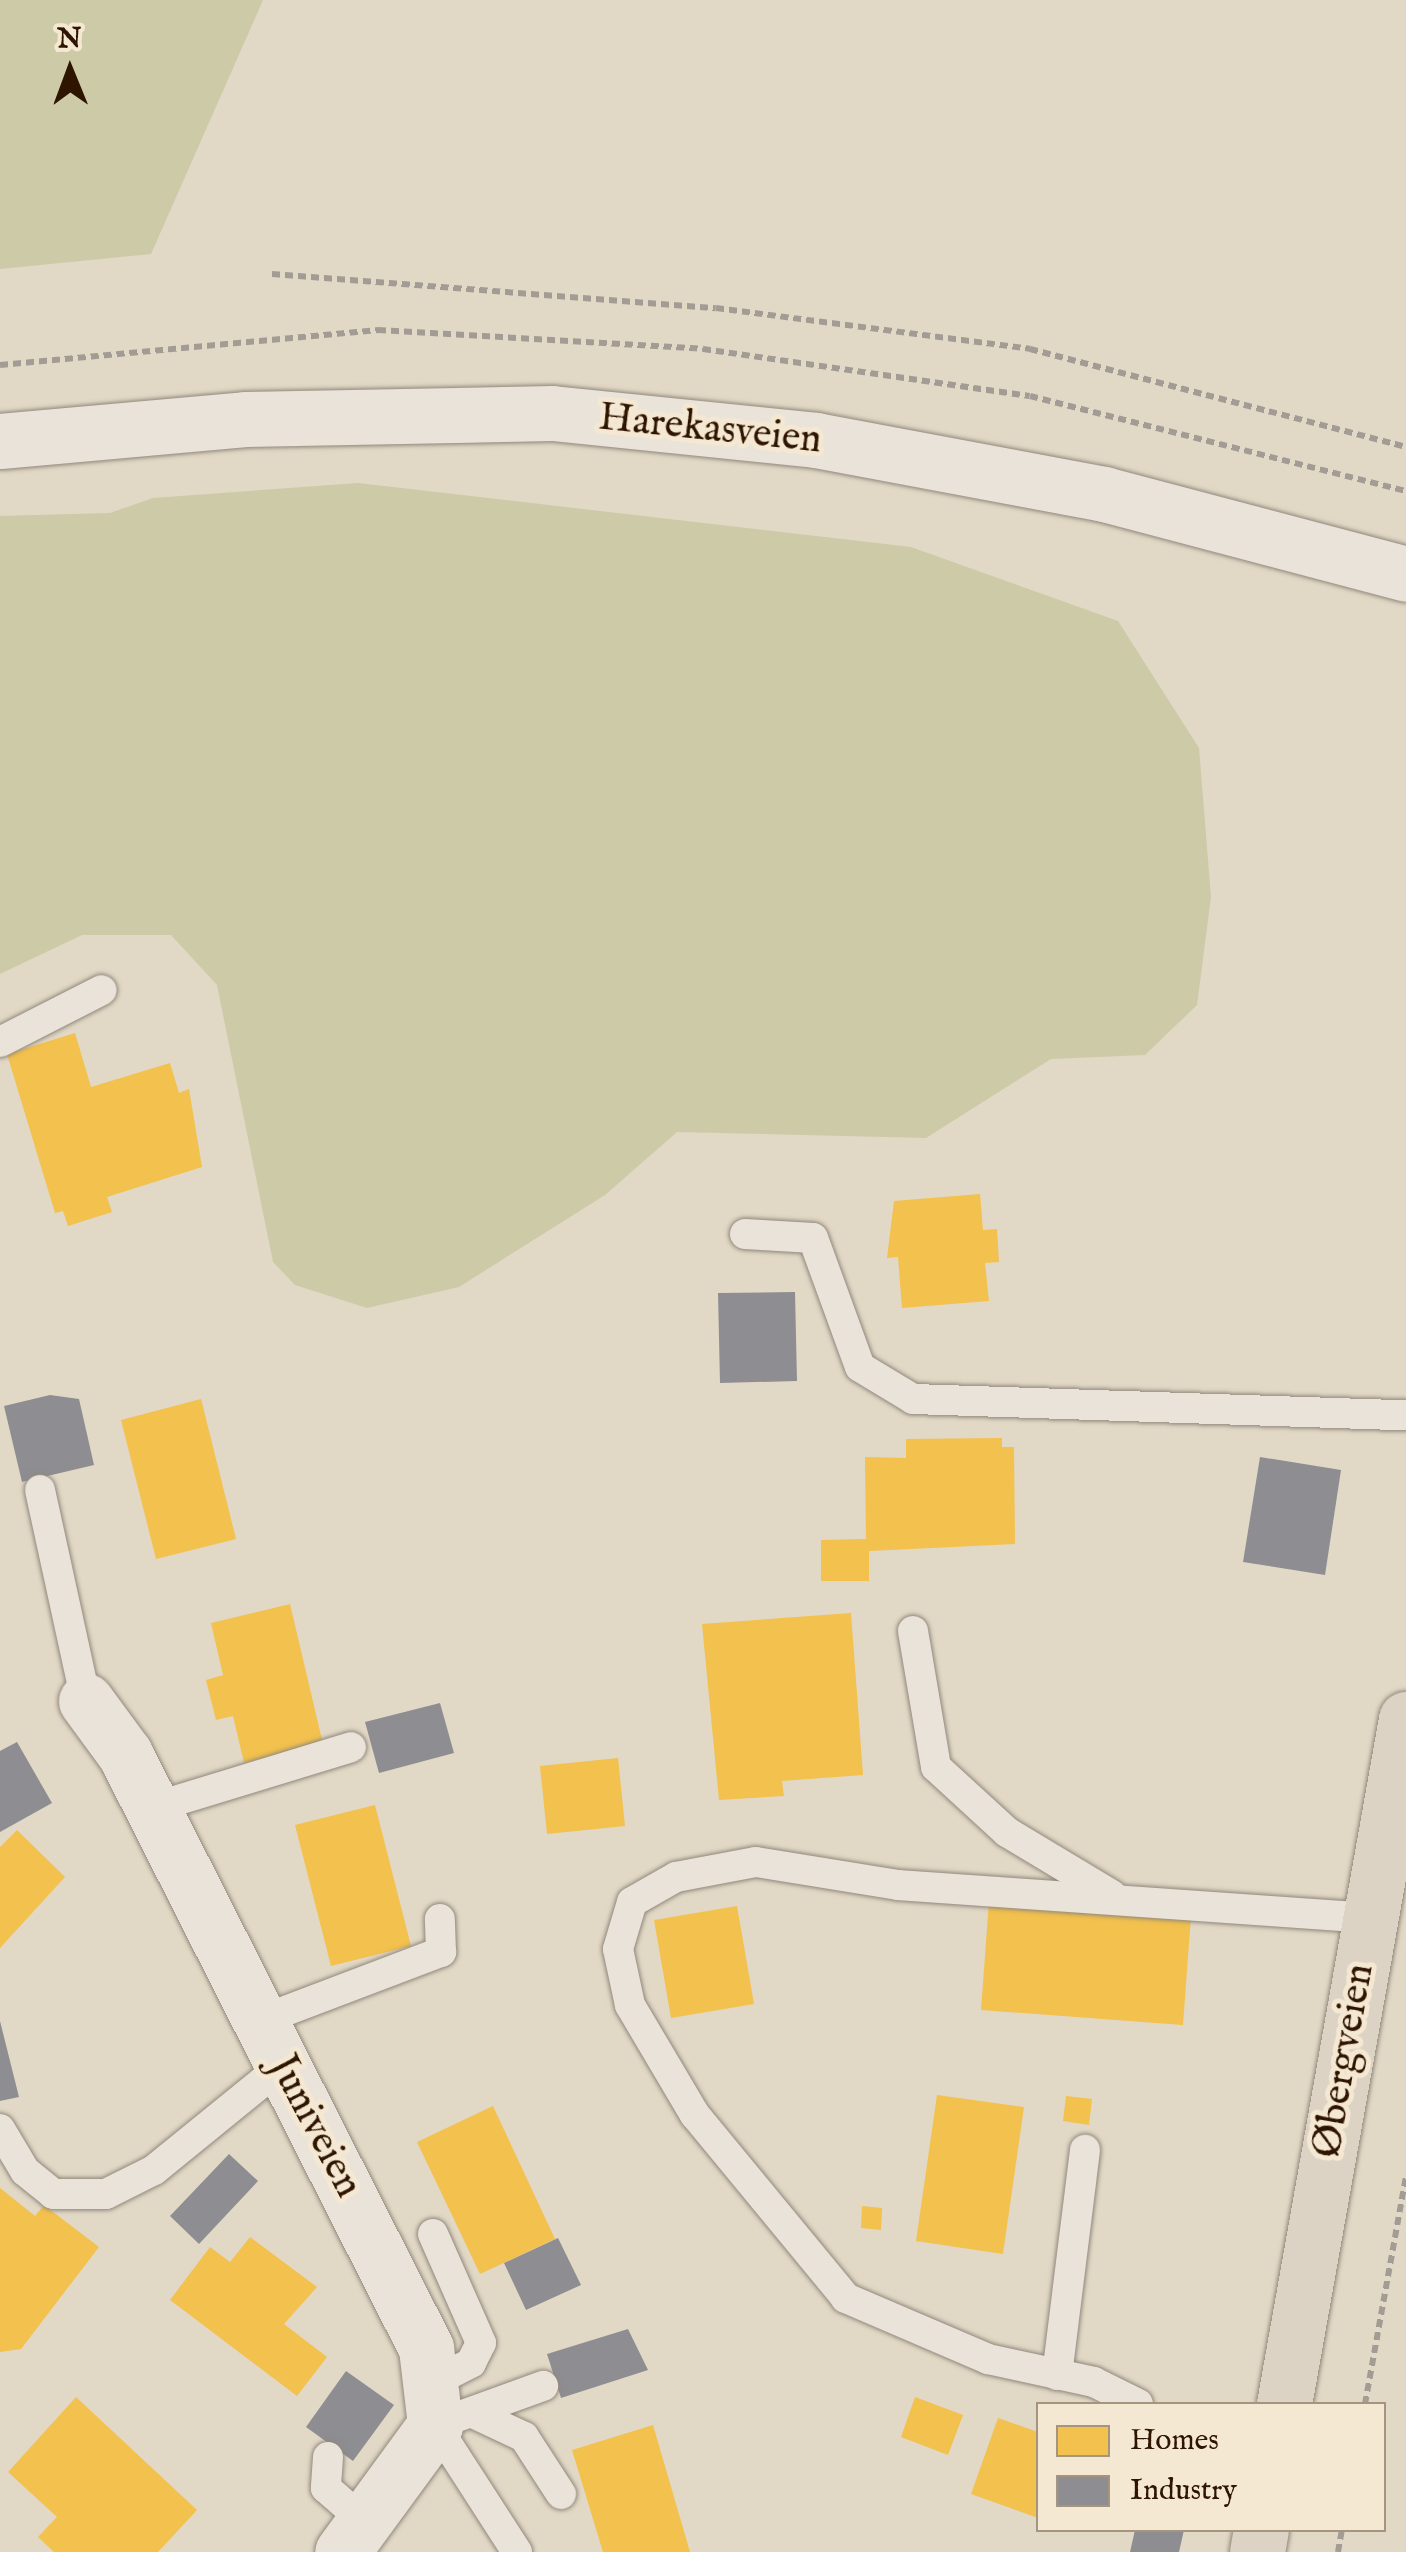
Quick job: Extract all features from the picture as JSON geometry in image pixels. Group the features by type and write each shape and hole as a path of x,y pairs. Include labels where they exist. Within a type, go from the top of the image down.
{"main road":[{"name":"Øbergveien","path":"1284,2402 1406,1719"}],"street":[{"name":"Harekasveien","path":"0,441 246,419 552,413 816,440 1104,494 1406,574"},
{"name":"Juniveien","path":"86,1700 152,1808 410,2308 449,2407"},
{"path":"354,2537 449,2407"}],"lane":[{"path":"0,1042 102,990"},
{"path":"745,1234 813,1238 860,1367 913,1399 1406,1415"},
{"path":"40,1490 86,1700"},
{"path":"913,1631 936,1768 1007,1832 1119,1899"},
{"path":"152,1808 351,1747"},
{"path":"1132,2402 1057,2375 988,2360 846,2298 694,2115 630,2005 618,1948 632,1902 676,1877 756,1862 898,1885 1370,1918"},
{"path":"0,2129 25,2171 53,2194 106,2194 154,2170 271,2044 441,1952 440,1918"},
{"path":"1057,2375 1085,2150"},
{"path":"433,2234 481,2343 449,2407"},
{"path":"449,2407 543,2386"},
{"path":"449,2407 524,2437 561,2494"},
{"path":"449,2407 517,2552"},
{"path":"328,2457 326,2488 354,2537"}],"path":[{"path":"272,274 716,308 994,344 1406,447"},
{"path":"1364,2402 1406,2174"}],"shaded area":[{"path":"0,0 263,0 151,254 0,269"},
{"path":"358,483 911,547 1118,621 1199,748 1211,897 1197,1005 1145,1055 1051,1059 926,1138 677,1132 605,1195 459,1287 367,1308 295,1285 273,1262 217,985 171,935 82,935 0,974 0,516 110,513 153,498"}],"building: Homes":[{"path":"75,1033 91,1087 170,1063 179,1093 189,1089 202,1167 107,1197 112,1212 68,1226 63,1211 55,1213 7,1054"},
{"path":"980,1194 983,1230 997,1229 999,1262 985,1263 989,1301 902,1308 898,1257 887,1258 894,1201"},
{"path":"201,1399 236,1539 156,1559 121,1420"},
{"path":"1002,1438 1002,1447 1014,1447 1015,1544 869,1551 869,1581 821,1581 821,1540 866,1539 865,1457 906,1458 906,1439"},
{"path":"290,1604 323,1744 244,1763 233,1716 216,1720 206,1680 223,1675 211,1623"},
{"path":"851,1613 863,1775 782,1781 784,1796 719,1800 702,1624"},
{"path":"618,1758 625,1826 547,1834 540,1766"},
{"path":"375,1805 411,1946 331,1966 295,1825"},
{"path":"17,1830 65,1877 0,1948 0,1847"},
{"path":"989,1901 1191,1916 1183,2025 981,2010"},
{"path":"737,1906 754,2004 671,2018 654,1920"},
{"path":"937,2095 1024,2107 1003,2254 916,2241"},
{"path":"1066,2096 1092,2099 1089,2125 1063,2121"},
{"path":"493,2106 555,2239 480,2274 417,2142"},
{"path":"0,2188 35,2216 44,2205 99,2247 21,2349 0,2352"},
{"path":"862,2206 882,2208 881,2230 861,2228"},
{"path":"250,2237 317,2287 284,2324 327,2357 297,2396 170,2300 210,2247 230,2262"},
{"path":"76,2397 197,2510 158,2552 54,2552 38,2537 57,2517 8,2472"},
{"path":"915,2397 963,2415 948,2455 901,2437"},
{"path":"998,2418 1036,2431 1036,2517 971,2494"},
{"path":"653,2425 690,2552 603,2552 572,2450"}],"building: Industry":[{"path":"795,1292 797,1381 720,1383 718,1293"},
{"path":"50,1395 79,1399 94,1465 22,1482 4,1406"},
{"path":"1260,1457 1341,1470 1325,1575 1243,1562"},
{"path":"440,1703 454,1753 379,1773 365,1722"},
{"path":"17,1742 52,1803 0,1832 0,1751"},
{"path":"0,2021 19,2097 0,2101"},
{"path":"229,2154 258,2181 199,2244 170,2216"},
{"path":"558,2238 581,2285 526,2310 504,2263"},
{"path":"628,2329 648,2370 561,2398 547,2354"},
{"path":"346,2371 394,2405 353,2461 306,2427"},
{"path":"1135,2532 1184,2532 1179,2552 1130,2552"}]}
